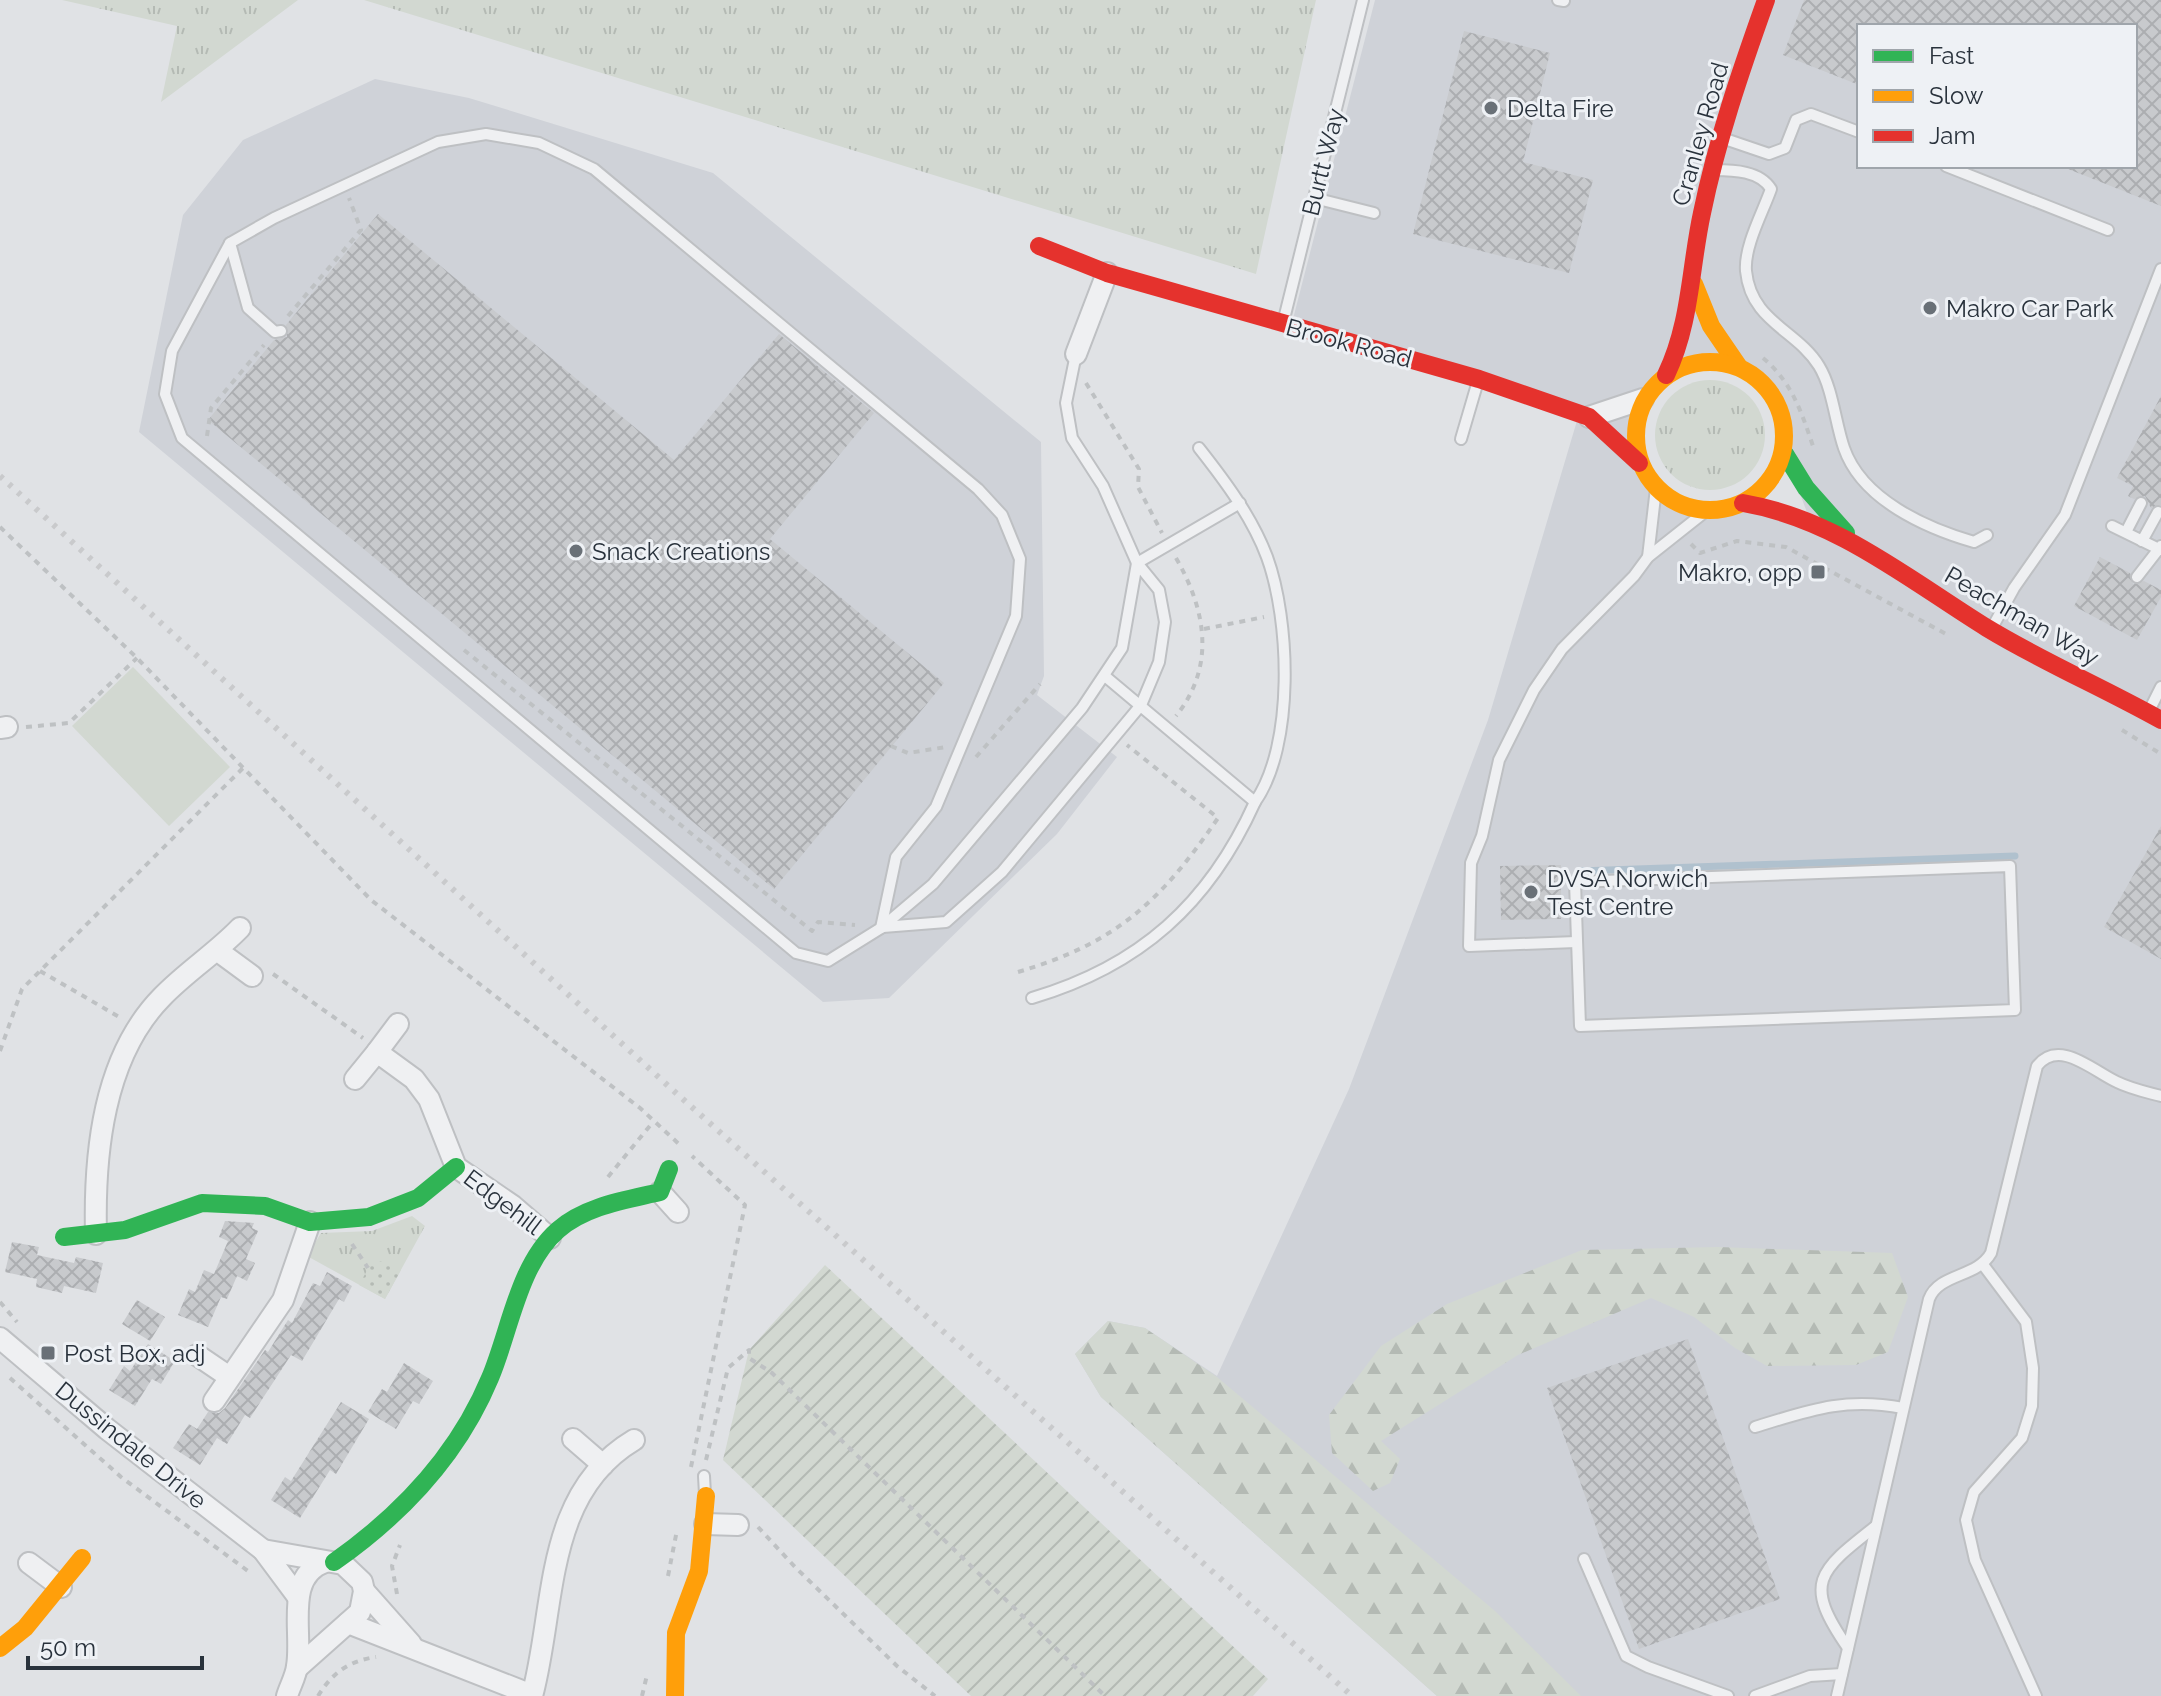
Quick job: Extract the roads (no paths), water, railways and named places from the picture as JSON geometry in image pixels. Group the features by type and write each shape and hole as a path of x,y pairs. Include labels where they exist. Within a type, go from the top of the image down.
{"street":[{"name":"Cranley Road","path":"1666,375 1681,345 1694,284 1700,220 1711,170 1766,0"},
{"name":"Brook Road","path":"1039,246 1107,273 1479,379 1589,417 1639,463"},
{"path":"1076,354 1107,273"},
{"name":"Cranley Road","path":"1694,284 1711,326 1739,367"},
{"path":"1706,511 1680,503 1656,488 1639,463 1635,431 1643,399 1666,375 1691,363 1719,362 1739,367"},
{"name":"Peachman Way","path":"1739,367 1762,383 1775,401 1783,423 1785,454 1826,513 1861,548"},
{"path":"1589,417 1643,399"},
{"path":"1743,503 1769,481 1785,454"},
{"name":"Peachman Way","path":"1706,511 1743,503 1784,509 1861,548 1991,630 2155,717"},
{"path":"96,1234 98,1158 104,1116 136,1029 162,997 218,951 240,928"},
{"path":"218,951 252,976"},
{"path":"355,1079 398,1024"},
{"name":"Edgehill","path":"377,1052 414,1079 429,1099 456,1167 513,1206 550,1238"},
{"path":"64,1237 125,1230 202,1203 265,1206 310,1222 349,1220 392,1211 418,1198 456,1167"},
{"path":"660,1192 669,1169"},
{"path":"287,1696 297,1668 299,1601 303,1578 372,1538 402,1509 477,1411 522,1291 550,1238 566,1224 599,1208 660,1192"},
{"path":"660,1192 678,1212"},
{"path":"214,1401 228,1376 283,1300 310,1222"},
{"name":"Dussindale Drive","path":"0,1338 107,1429 263,1550 317,1624 345,1624 532,1696"},
{"path":"197,1355 228,1376"},
{"path":"573,1439 603,1465"},
{"path":"532,1696 554,1562 564,1528 603,1465 634,1440"},
{"path":"675,1696 673,1664 676,1633 699,1571 706,1496"},
{"path":"705,1524 743,1521"},
{"path":"297,1668 360,1612 372,1538"},
{"name":"Dussindale Drive","path":"263,1550 350,1567 363,1587 417,1650"},
{"path":"0,1648 25,1628 82,1558"},
{"path":"29,1563 61,1587"}],"lane":[{"name":"Burtt Way","path":"1283,325 1363,0"},
{"path":"1720,137 1769,154 1785,148 1796,120 1811,114 1857,131"},
{"path":"881,928 896,857 936,807 1016,616 1020,559 1002,515 966,478 594,169 539,143 486,134 438,142 274,218 230,243 172,351 165,394 182,438 796,953 828,961 881,928 933,884 1106,677 1122,648 1137,563 1240,503"},
{"path":"1951,168 2108,230"},
{"path":"1711,170 1749,174 1765,180 1771,189 1746,268 1751,289 1772,324 1819,365 1845,451 1863,478 1884,499 1931,527 1974,542 1987,535"},
{"path":"1314,198 1374,213"},
{"path":"230,243 248,308 278,332"},
{"path":"1991,630 2001,608 2065,515 2161,269"},
{"path":"881,928 946,922 1002,872 1141,705 1159,662 1165,622 1159,590 1137,563 1103,486 1072,438 1066,403 1076,354"},
{"path":"1461,439 1479,379"},
{"path":"1032,998 1072,986 1153,940 1193,903 1220,870 1255,802 1273,756 1281,720 1283,667 1279,615 1267,556 1240,503 1199,448"},
{"path":"1648,557 1656,488"},
{"path":"2126,532 2141,503"},
{"path":"1576,942 1469,946 1471,863 1482,836 1499,760 1534,690 1562,649 1634,576 1648,557 1706,511"},
{"path":"2142,541 2158,512"},
{"path":"2112,526 2160,548 2137,577"},
{"path":"1106,677 1255,802"},
{"path":"2155,717 2161,687"},
{"path":"2010,866 2015,1010 1580,1026 1576,942 1575,882 2010,866"},
{"path":"1837,1696 1933,1290 1984,1266 1999,1226 2032,1079 2044,1057 2054,1054 2073,1057 2119,1083 2161,1096"},
{"path":"1984,1266 2026,1322 2033,1368 2032,1406 2022,1438 1974,1492 1966,1520 1975,1560 2036,1696"},
{"path":"1755,1427 1840,1403 1871,1402 1903,1408"},
{"path":"704,1476 706,1496"},
{"path":"1848,1648 1832,1625 1818,1591 1846,1549 1876,1526"},
{"path":"1584,1559 1626,1656 1728,1696"},
{"path":"1755,1696 1810,1676 1842,1674"}],"waterway":[{"path":"1579,871 2015,856"}],"railway":[{"path":"0,476 676,1093 1352,1696"}],"place":[{"name":"Delta Fire","path":"1491,108"},
{"name":"Makro Car Park","path":"1930,308"},
{"name":"Snack Creations","path":"576,551"},
{"name":"Makro, opp","path":"1818,572"},
{"name":"DVSA Norwich Test Centre","path":"1531,892"},
{"name":"Post Box, adj","path":"48,1353"}]}
